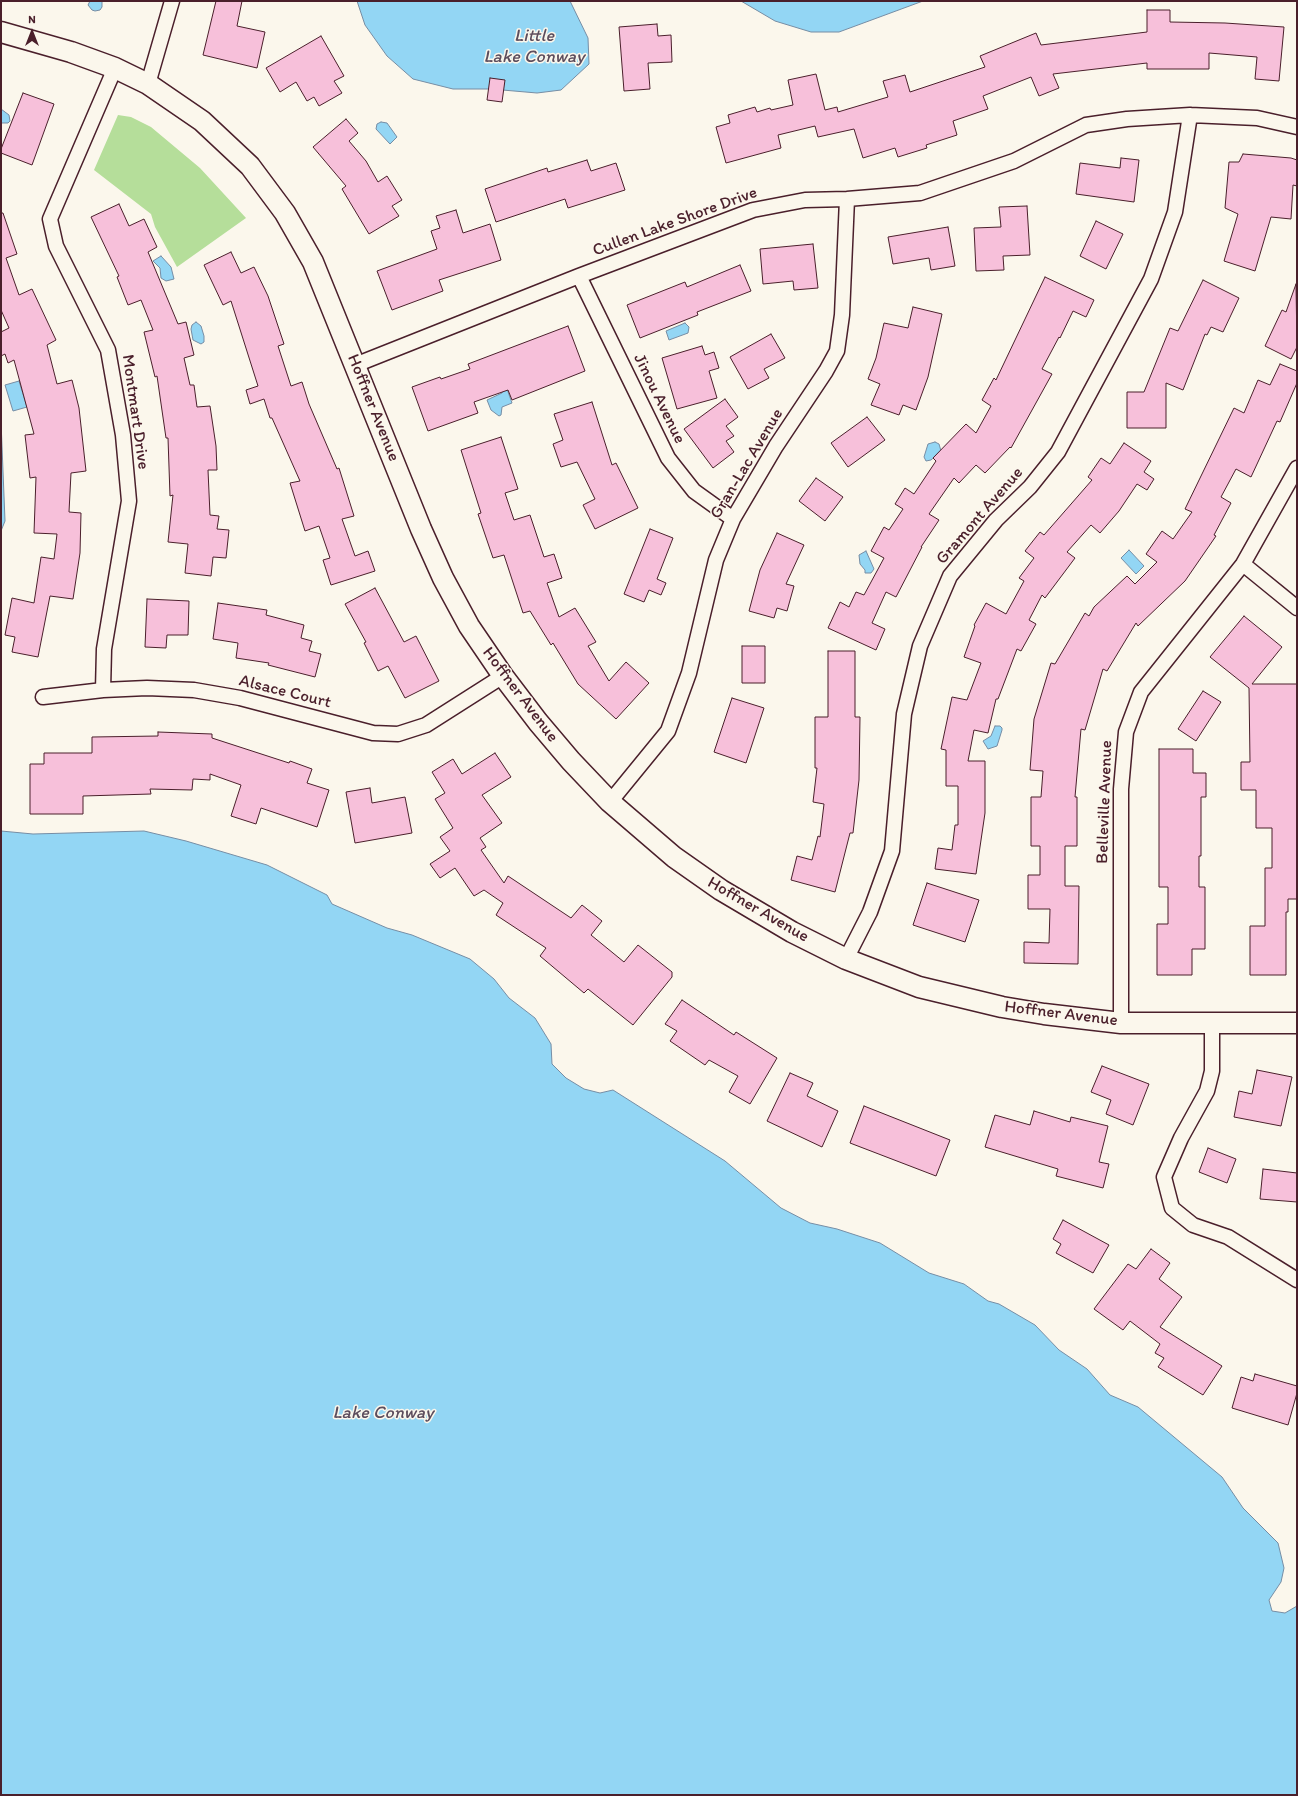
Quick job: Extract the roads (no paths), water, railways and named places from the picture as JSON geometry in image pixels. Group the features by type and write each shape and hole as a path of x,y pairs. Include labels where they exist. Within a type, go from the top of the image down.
{"main road":[{"name":"Hoffner Avenue","path":"4,29 115,68 148,84 202,121 250,166 285,213 313,262 421,529 443,578 469,626 503,676 571,761 610,802 674,857 721,890 792,932 846,959 919,987 989,1005 1044,1014 1121,1023 1297,1023"}],"street":[{"path":"148,84 172,1"},
{"name":"Montmart Drive","path":"104,690 105,642 129,501 123,435 108,350 56,246 50,219 115,68"},
{"name":"Cullen Lake Shore Drive","path":"355,365 579,276 753,210 806,200 847,199 920,193 1014,161 1086,125 1127,118 1190,115 1257,118 1297,127"},
{"name":"Gramont Avenue","path":"846,959 870,912 892,851 904,714 920,646 950,576 996,520 1030,487 1058,452 1151,279 1175,212 1190,115"},
{"name":"Gran-Lac Avenue","path":"610,802 668,731 689,673 716,560 733,519 776,446 826,371 837,351 842,315 847,199"},
{"name":"Jinou Avenue","path":"579,276 668,458 694,492 733,519"},
{"name":"Belleville Avenue","path":"1121,1023 1121,789 1126,732 1141,692 1243,564 1297,468"},
{"path":"1243,564 1297,608"},
{"name":"Alsace Court","path":"42,697 104,690 147,688 194,690 240,698 373,733 398,734 426,725 503,676"},
{"path":"1212,1024 1212,1071 1207,1091 1181,1138 1164,1177 1172,1208 1193,1225 1228,1237 1297,1280"}],"water":[{"path":"90,1 102,1 102,7 100,10 92,10 88,5"},
{"name":"Little Lake Conway","path":"357,1 570,1 588,38 589,64 561,90 537,93 491,89 453,89 413,79 387,56 365,25"},
{"path":"741,1 923,1 839,32 811,32 775,21"},
{"path":"1,109 9,115 10,121 8,123 1,123"},
{"path":"381,122 387,123 397,137 390,144 376,129 377,124"},
{"path":"161,256 171,267 174,279 166,281 161,278 160,268 153,261"},
{"path":"196,322 201,326 204,336 204,342 201,344 193,340 191,329 192,325"},
{"path":"685,323 689,327 688,333 669,340 666,331"},
{"path":"19,381 27,407 13,411 5,385"},
{"path":"507,389 512,403 502,407 501,415 499,416 491,410 487,400"},
{"path":"1,421 5,521 1,531"},
{"path":"935,442 939,444 941,451 931,460 926,461 924,457 928,444"},
{"path":"1129,550 1144,566 1136,574 1121,558"},
{"path":"866,551 874,569 871,573 865,573 865,570 860,564 859,555"},
{"path":"995,726 1000,726 1002,730 997,746 988,749 983,741 991,736"},
{"name":"Lake Conway","path":"1,831 33,834 144,831 186,841 267,865 327,895 332,904 387,928 412,935 470,959 494,979 509,998 535,1018 551,1044 552,1064 566,1078 584,1089 600,1093 613,1090 725,1161 781,1208 810,1223 837,1229 880,1243 929,1273 964,1284 988,1301 999,1304 1035,1325 1059,1350 1087,1369 1110,1395 1138,1407 1222,1477 1243,1508 1278,1543 1284,1568 1281,1582 1269,1600 1272,1611 1285,1613 1297,1606 1297,1795 1,1795"}]}
